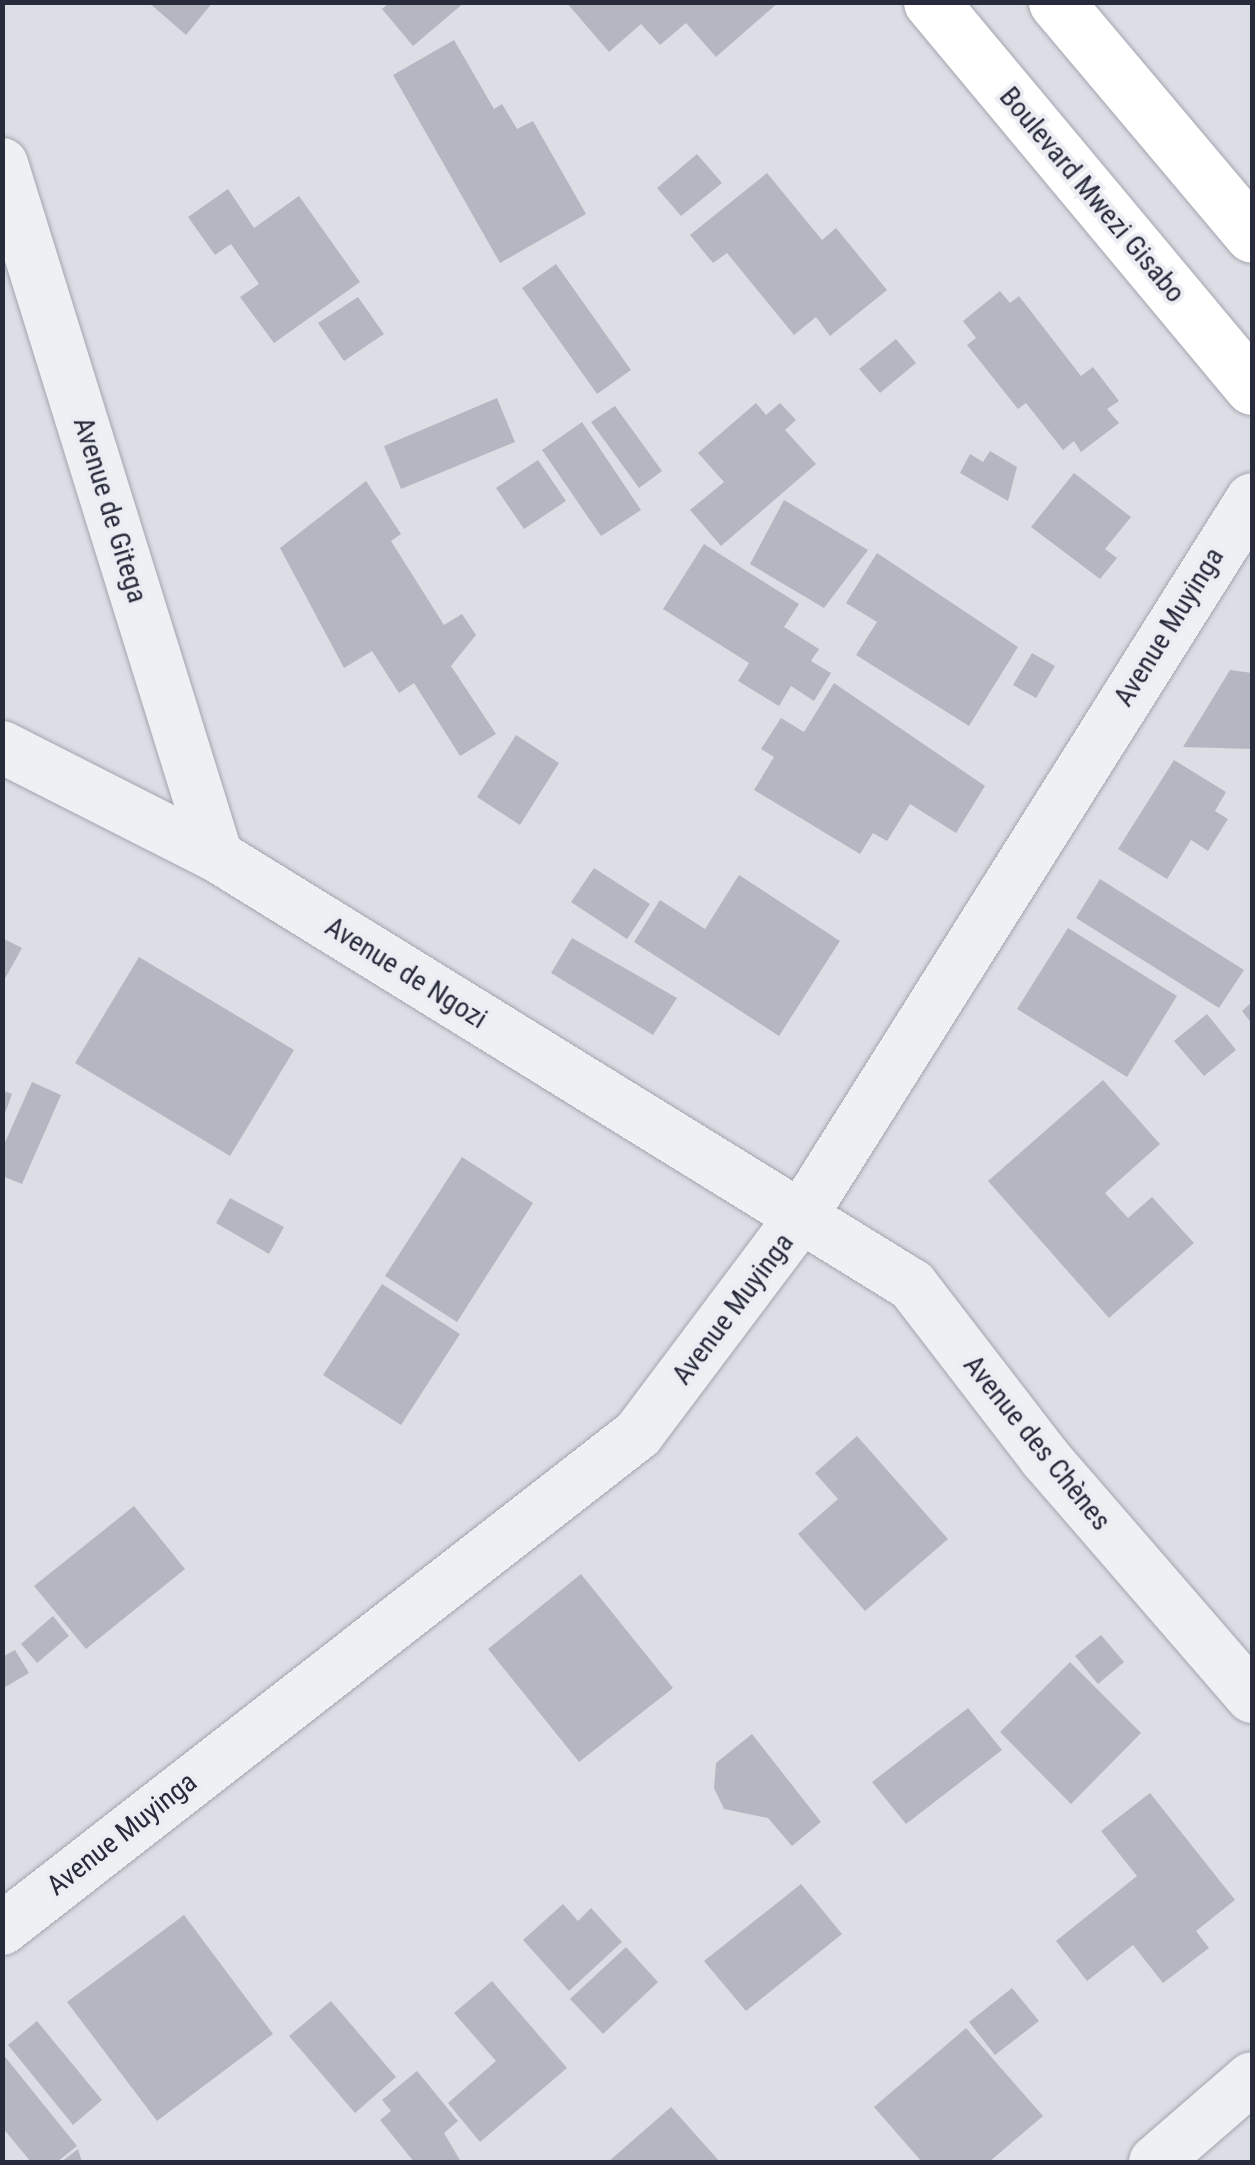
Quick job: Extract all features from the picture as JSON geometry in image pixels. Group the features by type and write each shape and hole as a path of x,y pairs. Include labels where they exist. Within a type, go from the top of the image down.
{"main road":[{"name":"Boulevard Mwezi Gisabo","path":"931,2 1252,387"},
{"path":"1056,2 1252,235"}],"street":[{"name":"Avenue de Gitega","path":"2,164 217,856"},
{"name":"Avenue Muyinga","path":"2,1929 638,1434 800,1218 1252,499"},
{"name":"Avenue de Ngozi","path":"2,747 217,856 800,1218"},
{"name":"Avenue des Chènes","path":"800,1218 912,1285 1045,1458 1252,1697"},
{"path":"1155,2162 1252,2078"}],"building":[{"path":"148,2 213,2 186,35"},
{"path":"390,2 465,2 413,46 382,9"},
{"path":"566,2 779,2 716,57 686,23 660,45 641,24 609,52"},
{"path":"454,40 494,109 502,104 517,129 533,121 586,214 500,263 393,75"},
{"path":"697,154 722,183 681,216 657,188"},
{"path":"767,173 822,240 836,228 887,290 830,336 816,317 794,335 727,253 713,263 690,235"},
{"path":"228,189 254,228 299,196 360,282 274,343 240,297 259,284 231,244 215,255 188,217"},
{"path":"556,264 631,370 597,394 522,288"},
{"path":"1000,291 1010,303 1019,296 1081,376 1093,367 1119,401 1107,409 1119,423 1081,452 1074,441 1063,450 1026,403 1018,409 967,345 976,338 963,321"},
{"path":"358,297 384,334 344,361 318,323"},
{"path":"896,339 916,363 880,393 859,369"},
{"path":"497,398 515,442 401,489 384,446"},
{"path":"756,403 766,415 780,403 796,420 785,430 816,464 721,546 690,510 724,482 698,453"},
{"path":"615,406 662,471 639,488 591,422"},
{"path":"582,422 641,510 601,536 542,450"},
{"path":"990,451 1017,467 1008,501 960,473 970,454 983,462"},
{"path":"538,460 566,501 524,529 496,488"},
{"path":"1074,473 1131,517 1105,549 1117,558 1100,579 1031,527"},
{"path":"366,481 401,534 391,541 444,625 462,614 476,635 451,666 496,734 460,756 414,683 399,693 372,651 344,668 280,548"},
{"path":"784,500 868,550 824,608 750,564"},
{"path":"704,544 799,604 784,627 819,649 811,661 831,673 814,701 791,686 779,706 738,681 749,663 663,609"},
{"path":"877,553 1018,647 969,726 856,655 877,622 846,603"},
{"path":"1032,653 1055,666 1036,698 1013,685"},
{"path":"1230,670 1252,673 1252,749 1183,747"},
{"path":"834,683 985,786 956,833 910,804 887,841 873,833 860,854 754,790 774,757 761,749 781,718 804,732"},
{"path":"516,735 559,763 520,825 477,797"},
{"path":"1174,760 1226,792 1215,811 1228,819 1208,851 1191,840 1167,879 1118,849"},
{"path":"594,868 650,904 627,939 571,902"},
{"path":"739,875 840,941 779,1036 634,942 660,900 705,929"},
{"path":"1100,879 1244,970 1219,1008 1076,918"},
{"path":"1068,928 1177,996 1127,1077 1017,1009"},
{"path":"2,938 22,948 2,984"},
{"path":"572,938 677,998 653,1035 551,973"},
{"path":"139,957 294,1050 230,1156 75,1063"},
{"path":"1252,1002 1252,1024 1242,1011"},
{"path":"1207,1014 1236,1050 1204,1076 1174,1041"},
{"path":"1103,1080 1160,1144 1105,1193 1128,1218 1152,1197 1194,1243 1109,1318 988,1181"},
{"path":"32,1082 61,1095 22,1184 2,1176 2,1149"},
{"path":"2,1090 12,1094 3,1119 2,1118"},
{"path":"462,1157 533,1203 457,1322 385,1276"},
{"path":"230,1198 284,1227 269,1254 216,1223"},
{"path":"382,1284 460,1334 401,1425 323,1375"},
{"path":"857,1436 948,1539 865,1611 798,1534 838,1499 815,1473"},
{"path":"134,1506 185,1569 86,1649 34,1586"},
{"path":"581,1574 673,1688 579,1762 488,1649"},
{"path":"53,1616 69,1636 37,1663 21,1644"},
{"path":"1101,1635 1124,1662 1098,1684 1075,1656"},
{"path":"15,1650 29,1673 2,1689 2,1657"},
{"path":"1070,1662 1141,1733 1071,1804 1000,1732"},
{"path":"968,1708 1002,1750 906,1824 872,1782"},
{"path":"752,1734 821,1822 792,1846 768,1818 724,1809 714,1788 716,1763"},
{"path":"1150,1793 1235,1900 1196,1931 1209,1948 1163,1983 1133,1945 1087,1981 1056,1941 1137,1876 1101,1831"},
{"path":"801,1884 842,1934 746,2011 704,1961"},
{"path":"563,1904 578,1921 591,1908 622,1942 569,1991 523,1940"},
{"path":"184,1915 273,2034 157,2121 67,2002"},
{"path":"626,1947 658,1982 603,2034 570,1999"},
{"path":"492,1981 567,2068 480,2142 448,2103 496,2061 454,2013"},
{"path":"1012,1988 1039,2021 995,2055 969,2022"},
{"path":"331,2001 396,2077 355,2113 289,2036"},
{"path":"37,2021 102,2100 73,2125 8,2045"},
{"path":"966,2028 1043,2116 989,2162 922,2162 874,2107"},
{"path":"2,2053 77,2146 57,2162 31,2162 2,2127"},
{"path":"417,2071 458,2121 444,2133 461,2162 414,2162 380,2120 391,2111 382,2100"},
{"path":"671,2107 720,2162 608,2162"},
{"path":"78,2149 82,2162 61,2162"}]}
